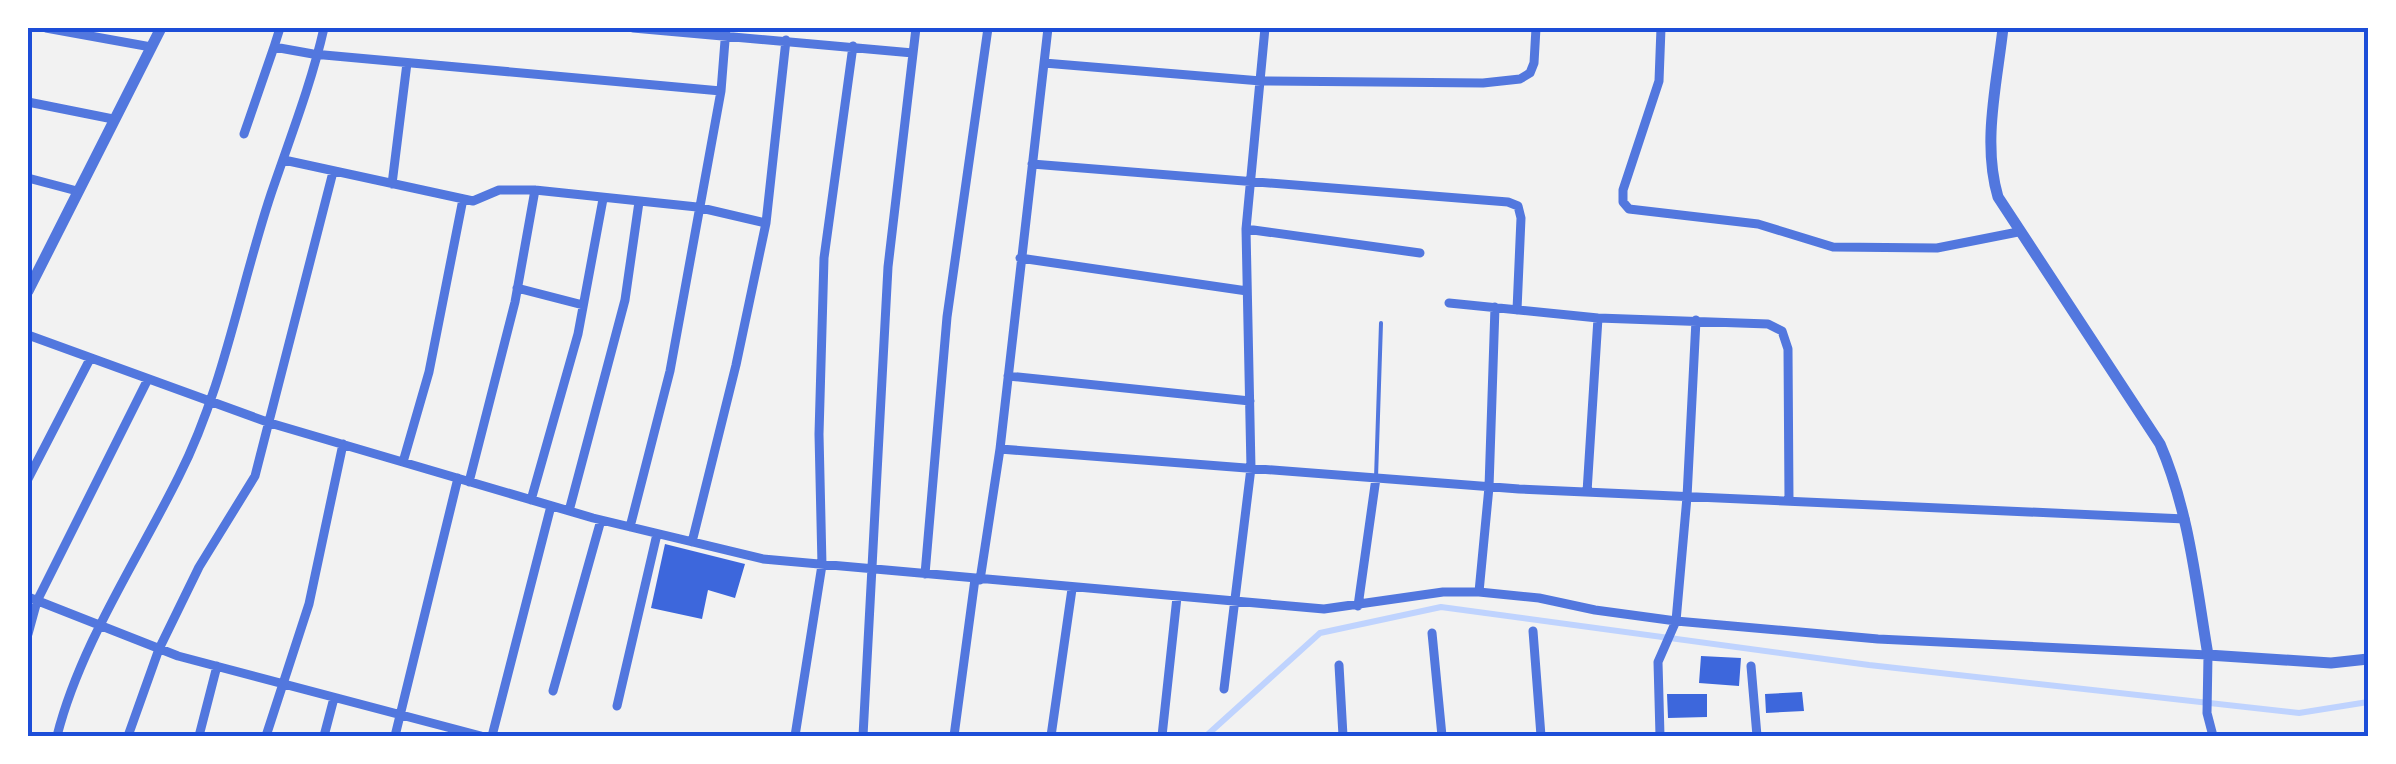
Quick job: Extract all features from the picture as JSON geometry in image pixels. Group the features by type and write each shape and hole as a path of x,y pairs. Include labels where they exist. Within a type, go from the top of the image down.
{"street":[{"path":"46,28 151,47"},
{"path":"28,291 161,28"},
{"path":"244,134 280,28"},
{"path":"57,736 100,625 180,475 210,401 324,28"},
{"path":"634,28 725,32 913,53"},
{"path":"862,736 888,267 916,28"},
{"path":"925,574 947,317 988,28"},
{"path":"976,579 980,580 1000,449 1048,28"},
{"path":"1224,689 1251,468 1246,229 1266,28"},
{"path":"1044,63 1261,81 1483,82 1520,79 1530,74 1536,28"},
{"path":"1661,28 1659,80 1623,190 1623,202 1629,209 1758,224 1832,247 1937,248 2018,232"},
{"path":"2004,28 1990,146 1998,198 2160,444 2176,480 2208,655 2207,713 2213,736"},
{"path":"630,527 670,371 721,92 725,32"},
{"path":"692,542 766,223 786,40"},
{"path":"796,736 822,565 819,434 824,258 853,46"},
{"path":"274,47 721,92"},
{"path":"392,184 407,63"},
{"path":"28,102 114,119"},
{"path":"284,160 463,199 481,200 499,190 535,190 701,208 766,223"},
{"path":"1032,164 1508,202 1518,206 1521,218 1517,310"},
{"path":"128,736 159,649 199,567 256,476 332,172"},
{"path":"28,178 77,191"},
{"path":"469,482 517,288 535,190"},
{"path":"403,462 429,372 463,199"},
{"path":"531,500 578,334 603,199"},
{"path":"570,511 625,300 639,202"},
{"path":"1246,229 1420,253"},
{"path":"1020,258 1248,291"},
{"path":"517,288 584,305"},
{"path":"1449,304 1598,318 1768,324 1782,331 1788,349 1789,501"},
{"path":"1479,592 1489,487 1495,307"},
{"path":"1587,492 1598,318"},
{"path":"1660,736 1660,654 1676,621 1696,320"},
{"path":"28,336 270,423 601,520 762,560 1324,609 1444,592 1479,592 1676,621 1878,639 2331,663 2368,659"},
{"path":"28,479 90,359"},
{"path":"1008,376 1250,401"},
{"path":"28,634 32,599 147,381"},
{"path":"266,736 309,604 343,444"},
{"path":"1000,449 1489,487 2185,519"},
{"path":"394,736 458,478"},
{"path":"1358,606 1376,478"},
{"path":"492,736 551,506"},
{"path":"553,691 601,520"},
{"path":"617,706 657,534"},
{"path":"954,736 976,579"},
{"path":"1051,736 1072,589"},
{"path":"1162,736 1177,598"},
{"path":"32,599 159,649 481,736"},
{"path":"1532,631 1541,736"},
{"path":"1432,633 1442,736"},
{"path":"1339,665 1343,736"},
{"path":"199,736 217,666"},
{"path":"1752,666 1757,736"},
{"path":"324,736 334,698"},
{"path":"429,736 432,724"}],"lane":[{"path":"1376,478 1381,324"}],"building":[{"path":"665,544 745,564 735,598 708,590 702,619 651,608"},
{"path":"1701,656 1741,658 1739,686 1699,683"},
{"path":"1802,692 1804,711 1766,713 1765,694"},
{"path":"1667,694 1707,694 1707,717 1668,718"}],"waterway":[{"path":"1206,736 1320,633 1441,607 1869,665 2299,713 2368,702"}]}
